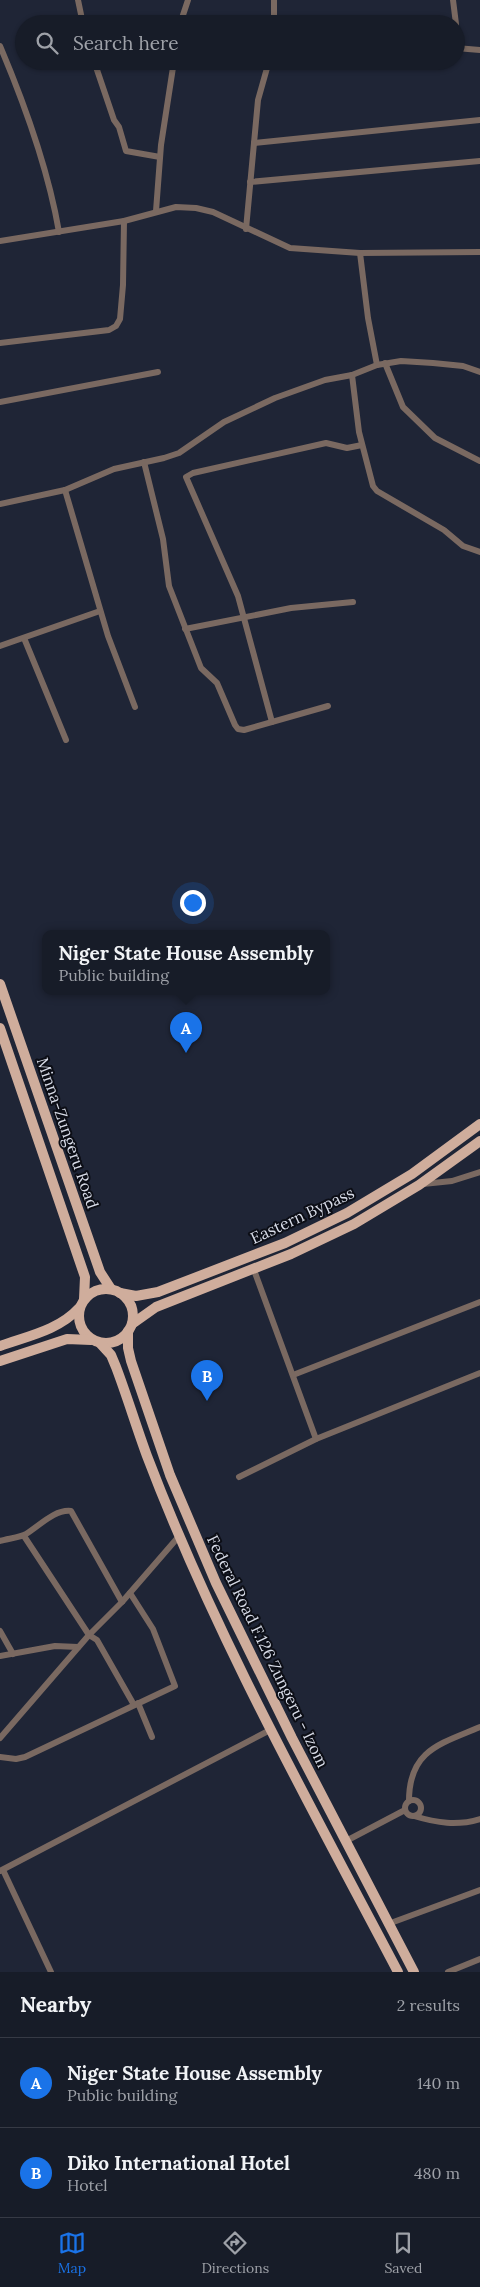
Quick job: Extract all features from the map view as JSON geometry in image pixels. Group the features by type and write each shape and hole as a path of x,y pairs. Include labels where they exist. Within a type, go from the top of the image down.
{"main road":[{"name":"Minna-Zungeru Road","path":"0,984 100,1272 116,1291"},
{"name":"Minna-Zungeru Road","path":"0,1028 85,1277 86,1288 82,1303"},
{"name":"Eastern Bypass","path":"116,1291 136,1296 158,1292 285,1243 347,1213 412,1174 480,1124"},
{"name":"Eastern Bypass","path":"130,1328 156,1307 254,1270 354,1224 419,1185 480,1141"},
{"path":"0,1346 59,1326 70,1318 92,1292 101,1289 116,1291"},
{"name":"Federal Road F.126 Zungeru - Izom","path":"116,1291 131,1306 128,1348 131,1361 160,1448 187,1516 235,1624 414,1972"},
{"name":"Federal Road F.126 Zungeru - Izom","path":"82,1303 78,1316 80,1326 85,1334 96,1341 114,1361 147,1456 223,1630 320,1825 398,1972"},
{"path":"0,1361 67,1339 116,1341 130,1328"},
{"path":"223,1630 235,1624"}],"street":[{"path":"78,0 81,15"},
{"path":"183,15 188,0"},
{"path":"274,0 274,15"},
{"path":"453,0 455,15"},
{"path":"0,46 13,77 52,192 59,232"},
{"path":"465,49 480,50"},
{"path":"97,70 126,151 160,157"},
{"path":"156,211 160,157 173,70"},
{"path":"246,229 258,100 266,70"},
{"path":"254,143 480,120"},
{"path":"250,182 480,161"},
{"path":"0,241 124,221 176,207 196,208 213,212 290,248 360,253 480,252"},
{"path":"0,343 109,330 116,326 120,319 123,286 124,221"},
{"path":"360,253 368,318 377,365"},
{"path":"385,363 403,407 435,438 480,461"},
{"path":"0,504 65,490 114,469 179,453 224,422 276,398 325,380 352,376 377,365 385,363 433,363 477,368 480,372"},
{"path":"0,402 158,372"},
{"path":"352,376 362,445 370,480 377,491 444,530 456,542 480,552"},
{"path":"272,722 238,596 186,477 193,473 326,443 346,448 362,445"},
{"path":"144,462 163,539 168,586 201,668 217,683 238,729 244,730 328,706"},
{"path":"65,490 100,611 135,706"},
{"path":"185,629 308,605 353,602"},
{"path":"0,646 100,611"},
{"path":"24,638 66,740"},
{"path":"419,1185 452,1181 480,1172"},
{"path":"254,1270 316,1440"},
{"path":"292,1375 480,1302"},
{"path":"239,1477 316,1440 480,1373"},
{"path":"0,1541 14,1536 24,1536 62,1511 71,1512 122,1602"},
{"path":"0,1738 88,1634 122,1602 180,1535"},
{"path":"24,1536 88,1634 97,1640 136,1704 152,1738"},
{"path":"0,1757 16,1759 25,1757 172,1688 175,1683 153,1629 130,1593"},
{"path":"0,1631 13,1654"},
{"path":"0,1656 56,1646 78,1647"},
{"path":"346,1841 405,1810 409,1801 411,1778 425,1752 432,1747 480,1727"},
{"path":"51,1972 2,1870 272,1729"},
{"path":"409,1801 415,1800 421,1805 419,1813 414,1816"},
{"path":"405,1810 414,1816 434,1822 451,1824 480,1818"},
{"path":"388,1924 480,1890"},
{"path":"448,1972 480,1958"}],"place":[{"name":"Niger State House Assembly","path":"186,1053"},
{"name":"Diko International Hotel","path":"207,1401"}]}
